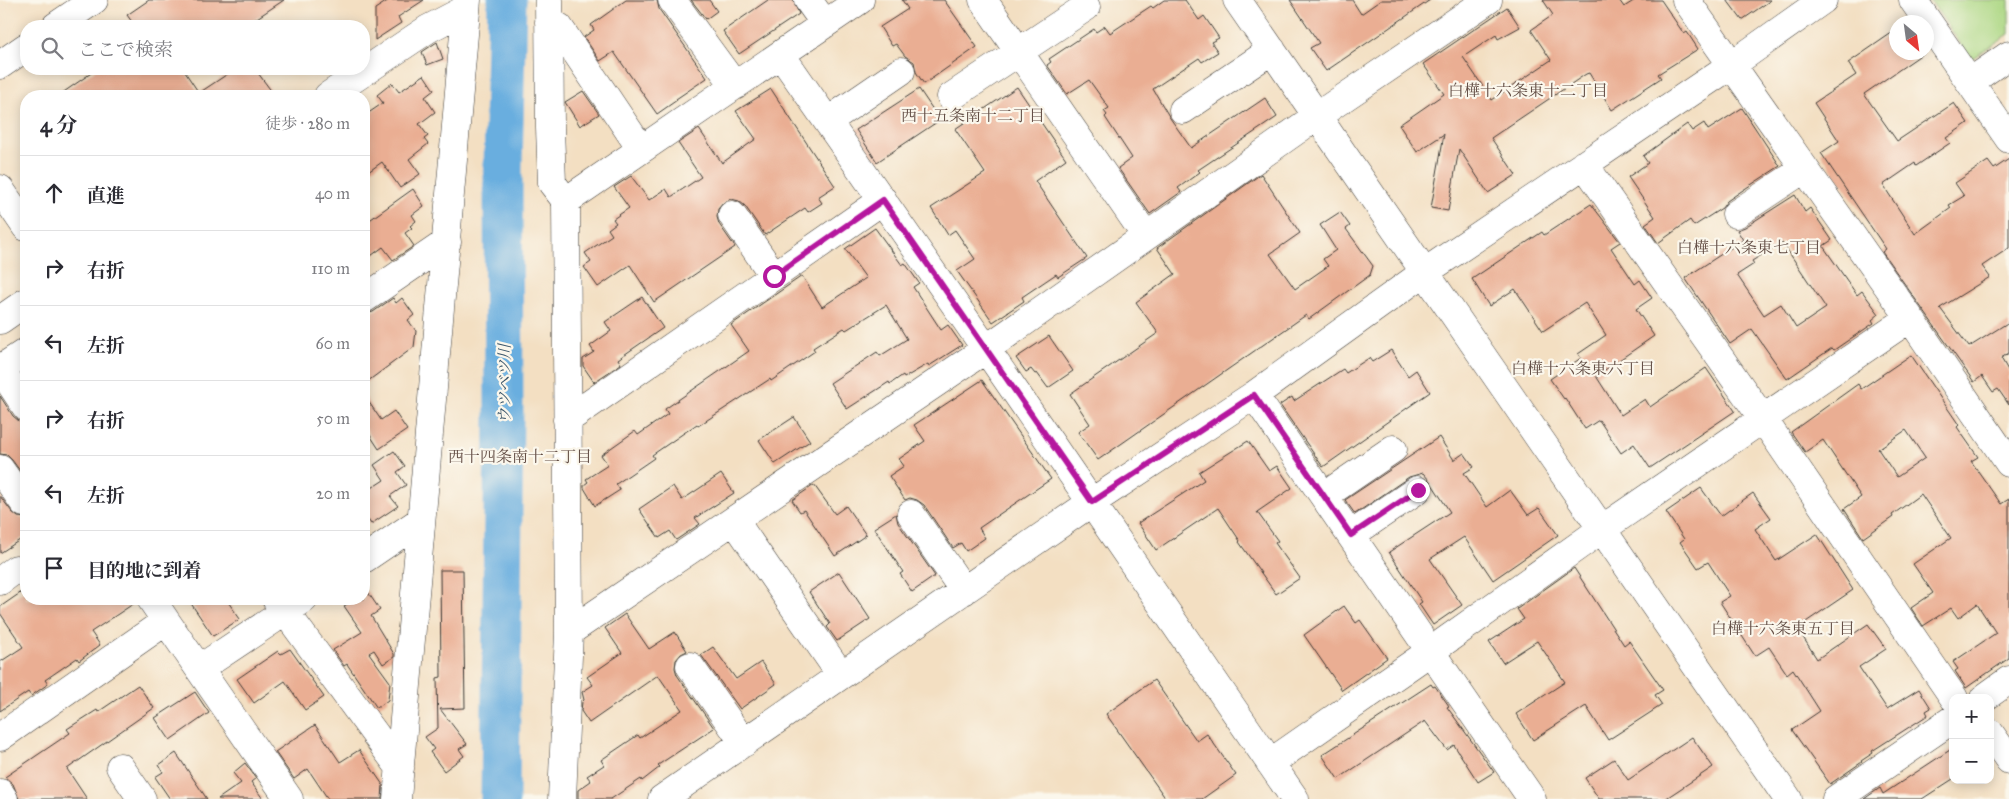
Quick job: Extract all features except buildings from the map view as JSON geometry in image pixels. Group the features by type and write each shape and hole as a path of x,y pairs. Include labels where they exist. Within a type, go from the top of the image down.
{"street":[{"path":"65,20 94,0"},
{"path":"672,0 735,86"},
{"path":"808,0 825,24"},
{"path":"566,201 860,0"},
{"path":"983,0 1146,236"},
{"path":"1237,0 1788,799"},
{"path":"1686,0 1730,66 1910,318 2008,460"},
{"path":"662,799 1092,502 1254,395 1425,272 1730,66 1823,0"},
{"path":"1913,0 2009,139"},
{"path":"370,68 466,5"},
{"path":"397,799 420,521 447,242 466,5"},
{"path":"568,632 986,349 1471,5"},
{"path":"555,7 559,27 641,150"},
{"path":"555,7 552,183 566,201 568,632 562,799"},
{"path":"950,97 1086,7"},
{"path":"1183,110 1272,50"},
{"path":"781,55 1092,502 1295,799"},
{"path":"1970,82 2009,55"},
{"path":"828,121 901,71"},
{"path":"337,90 359,75"},
{"path":"1584,164 1763,418 1951,694"},
{"path":"1736,214 1804,169"},
{"path":"0,189 20,218"},
{"path":"567,420 883,200"},
{"path":"732,215 774,276"},
{"path":"370,295 447,242"},
{"path":"0,320 20,306"},
{"path":"1270,763 1602,529 1910,318"},
{"path":"20,356 0,368 20,397"},
{"path":"1254,395 1532,799"},
{"path":"1324,496 1393,449"},
{"path":"0,469 20,497"},
{"path":"1351,535 1418,490"},
{"path":"911,514 964,590"},
{"path":"734,520 841,676"},
{"path":"370,555 420,521"},
{"path":"155,605 289,799"},
{"path":"199,669 285,605"},
{"path":"289,605 400,768"},
{"path":"0,737 166,621"},
{"path":"690,666 744,743"},
{"path":"1990,694 2009,680"},
{"path":"1836,799 1949,722"},
{"path":"1994,739 2009,760"},
{"path":"120,766 142,799"},
{"path":"0,793 4,799"}],"green space":[{"path":"1930,0 2009,0 2009,34 1971,59"}],"waterway":[{"name":"ウツベツ川","path":"500,799 504,413 503,167 507,0"}],"district":[{"name":"白樺十六条東十二丁目","path":"1528,90"},
{"name":"西十五条南十二丁目","path":"973,115"},
{"name":"白樺十六条東七丁目","path":"1749,247"},
{"name":"白樺十六条東六丁目","path":"1583,368"},
{"name":"西十四条南十二丁目","path":"520,456"},
{"name":"白樺十六条東五丁目","path":"1783,628"}],"route":[{"path":"774,276 883,200 1092,502 1254,395 1351,535 1418,490"}]}
